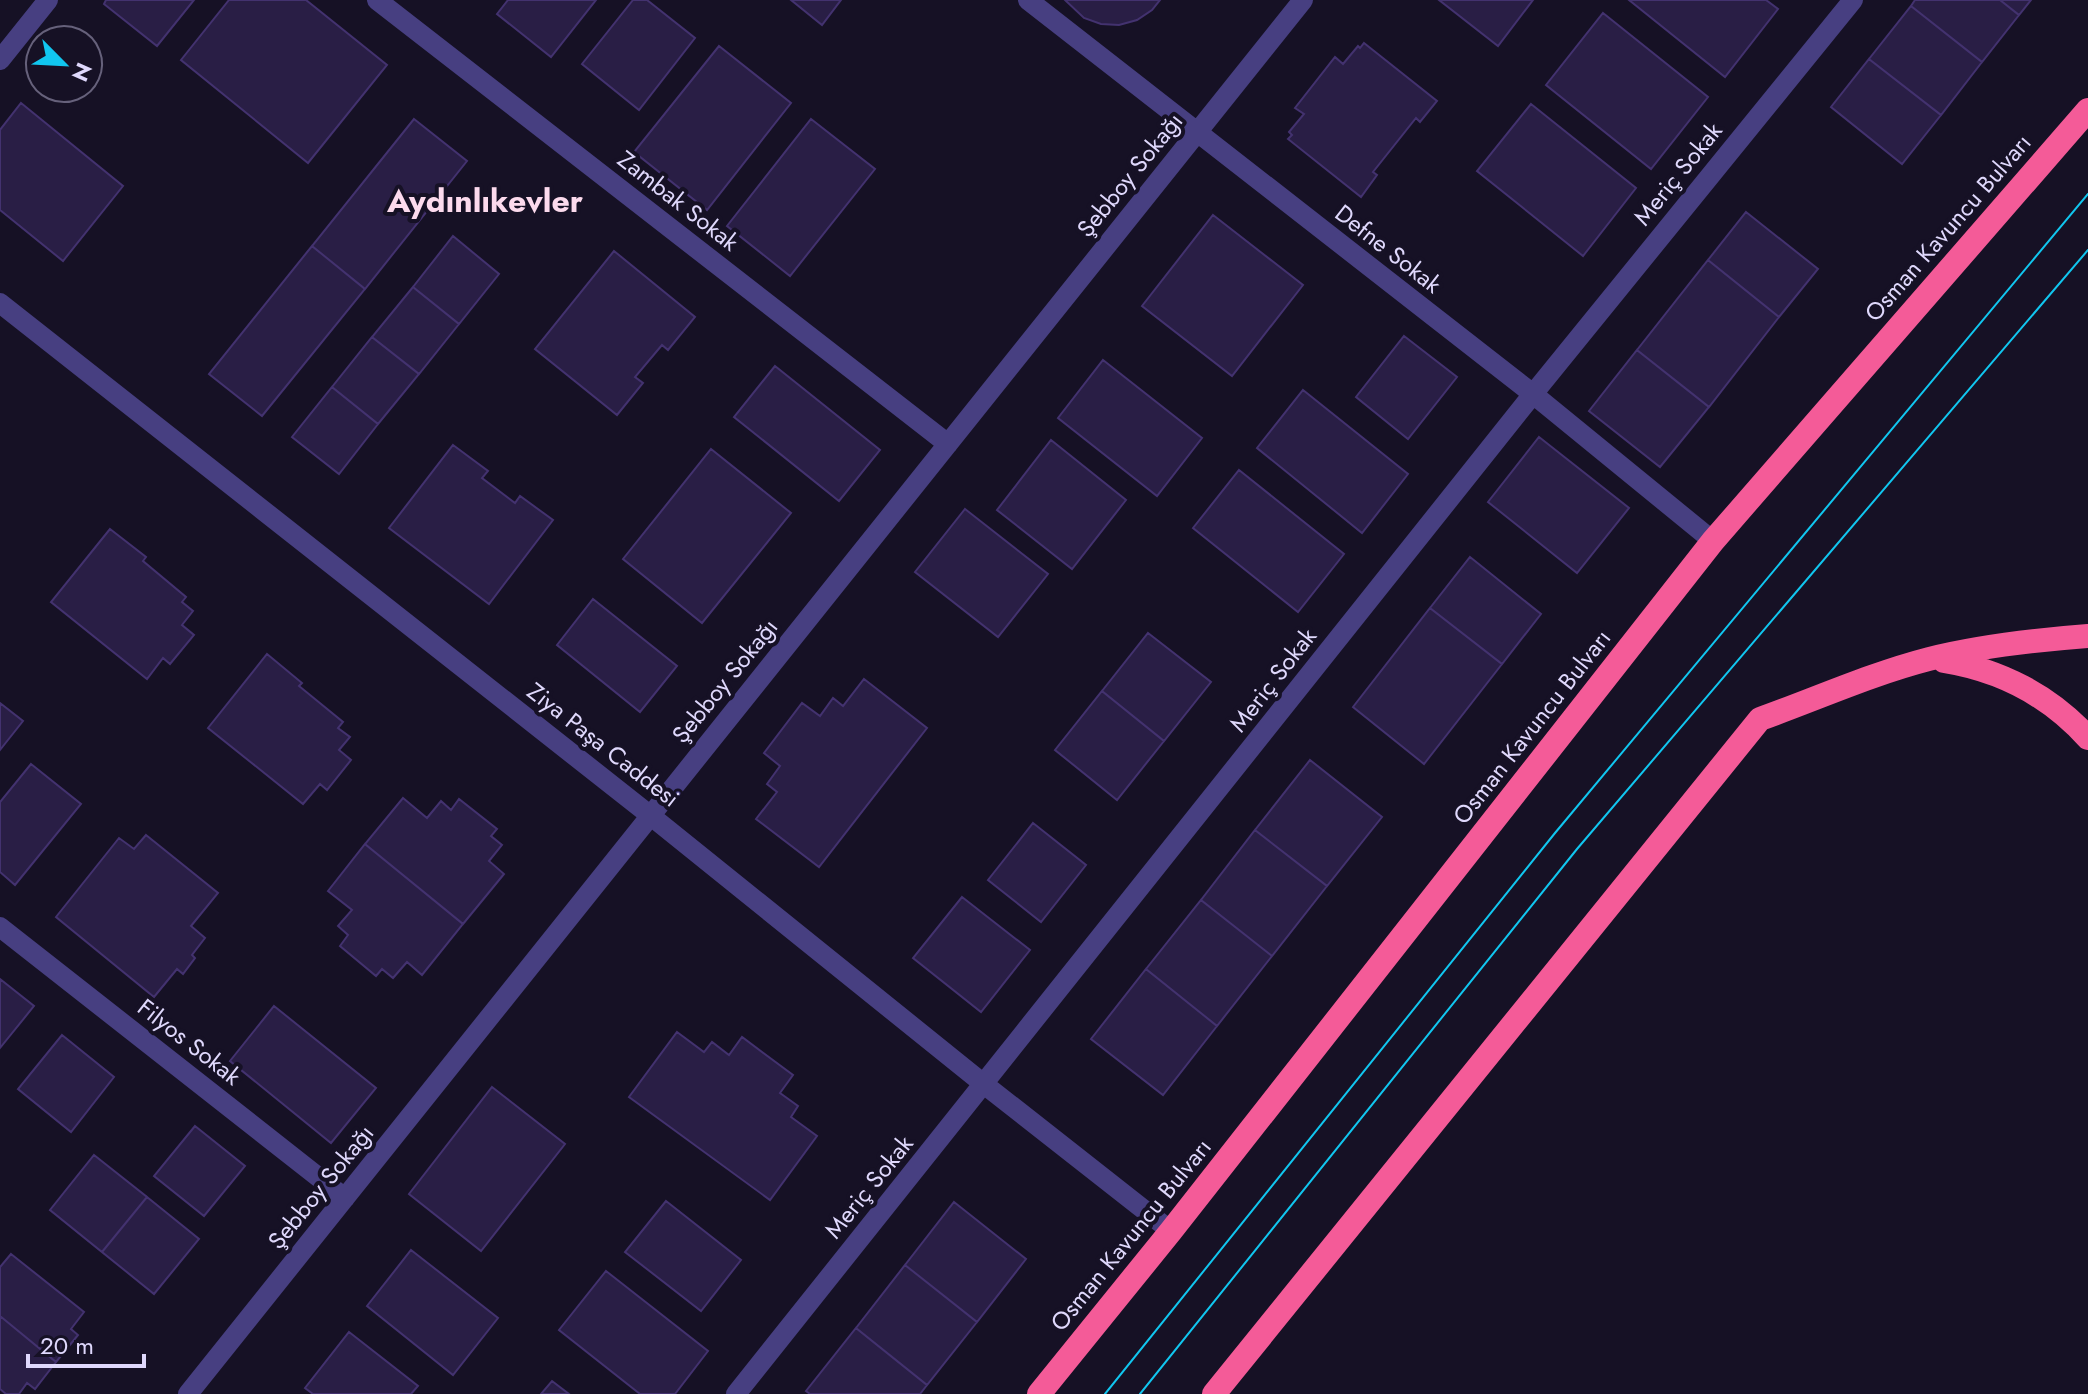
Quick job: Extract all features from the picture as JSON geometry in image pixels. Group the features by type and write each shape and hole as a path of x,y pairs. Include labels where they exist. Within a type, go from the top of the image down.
{"highway":[{"name":"Osman Kavuncu Bulvarı","path":"1039,1394 1171,1231 1713,541 2088,110"},
{"path":"1214,1394 1760,719 1930,659 2039,639 2088,636"},
{"path":"1930,659 1994,673 2024,687 2052,704 2088,738"}],"street":[{"path":"0,60 48,0"},
{"name":"Zambak Sokak","path":"377,0 948,444"},
{"name":"Defne Sokak","path":"1028,0 1533,394 1713,541"},
{"name":"Şebboy Sokağı","path":"188,1394 1303,0"},
{"name":"Meriç Sokak","path":"736,1394 1533,394 1853,0"},
{"name":"Ziya Paşa Caddesi","path":"0,303 1171,1231"},
{"name":"Filyos Sokak","path":"0,927 345,1198"}],"building":[{"path":"106,0 194,0 157,46 104,4"},
{"path":"229,0 306,0 387,65 308,163 181,60"},
{"path":"508,0 596,0 551,57 497,14"},
{"path":"633,0 647,0 695,38 639,110 582,64"},
{"path":"791,0 841,0 822,25"},
{"path":"1065,0 1160,0 1137,20 1119,25 1101,24 1084,18"},
{"path":"1439,0 1533,0 1498,46"},
{"path":"1629,0 1766,0 1778,9 1725,77"},
{"path":"1915,0 2000,0 2019,15 1982,62 1911,6"},
{"path":"2000,0 2031,0 2019,15"},
{"path":"1911,6 1982,62 1941,115 1869,59"},
{"path":"1603,13 1708,97 1651,169 1546,85"},
{"path":"1364,43 1437,101 1420,122 1416,118 1373,172 1377,175 1361,197 1288,139 1292,135 1289,132 1304,114 1295,108 1335,57 1343,64"},
{"path":"719,46 791,103 707,210 634,152"},
{"path":"1869,59 1941,115 1902,164 1831,107"},
{"path":"21,103 123,186 63,261 0,210 0,130"},
{"path":"1531,104 1636,188 1583,256 1477,171"},
{"path":"414,119 467,161 365,289 312,246"},
{"path":"811,119 875,169 790,276 727,226"},
{"path":"1746,212 1818,269 1779,317 1708,260"},
{"path":"1213,215 1303,285 1232,376 1142,306"},
{"path":"453,236 499,274 459,324 413,287"},
{"path":"312,246 365,289 262,416 209,374"},
{"path":"614,251 695,317 668,350 662,345 635,377 643,383 617,415 535,349"},
{"path":"1708,260 1779,317 1709,407 1637,350"},
{"path":"413,287 459,324 419,374 372,337"},
{"path":"1404,336 1457,377 1408,439 1356,397"},
{"path":"372,337 419,374 378,424 332,387"},
{"path":"1637,350 1709,407 1660,467 1589,411"},
{"path":"1103,360 1202,438 1157,496 1058,418"},
{"path":"775,366 880,450 839,501 734,417"},
{"path":"332,387 378,424 339,474 292,437"},
{"path":"1303,390 1408,474 1362,533 1257,448"},
{"path":"1539,437 1629,508 1577,573 1488,502"},
{"path":"1051,440 1126,500 1072,569 997,510"},
{"path":"453,445 488,471 482,478 515,503 520,496 553,520 489,604 389,528"},
{"path":"711,449 791,513 702,623 623,559"},
{"path":"1239,470 1344,554 1298,612 1193,528"},
{"path":"965,509 1048,574 998,637 915,572"},
{"path":"110,529 146,557 143,561 186,597 182,602 193,611 182,625 194,635 170,664 163,658 147,679 51,602"},
{"path":"1470,557 1541,614 1502,664 1430,608"},
{"path":"593,599 677,666 640,712 557,645"},
{"path":"1430,608 1502,664 1424,764 1353,707"},
{"path":"1148,633 1211,682 1164,741 1102,691"},
{"path":"267,654 302,683 299,686 343,722 338,728 350,737 339,750 351,760 327,790 320,784 303,804 208,728"},
{"path":"864,679 927,728 819,867 756,819 777,792 767,784 780,766 764,753 802,703 820,716 833,698 843,706"},
{"path":"1102,691 1164,741 1117,800 1055,750"},
{"path":"0,703 23,721 0,750"},
{"path":"1310,760 1382,817 1327,886 1255,830"},
{"path":"31,764 81,804 15,885 0,872 0,802"},
{"path":"403,798 427,818 441,801 451,810 459,799 497,829 491,836 502,845 489,861 504,874 463,924 365,844"},
{"path":"1033,823 1086,865 1041,922 988,880"},
{"path":"1255,830 1327,886 1272,956 1201,900"},
{"path":"146,835 218,893 191,926 205,938 192,955 195,958 183,974 177,969 154,997 56,917 119,838 134,849"},
{"path":"365,844 463,924 422,975 407,962 393,978 382,969 376,976 340,946 348,935 338,926 352,910 328,891"},
{"path":"962,897 1030,950 981,1012 913,958"},
{"path":"1201,900 1272,956 1217,1026 1146,969"},
{"path":"1146,969 1217,1026 1163,1095 1091,1039"},
{"path":"0,979 34,1006 0,1048"},
{"path":"274,1006 376,1088 331,1143 230,1061"},
{"path":"677,1032 704,1052 712,1042 729,1055 742,1037 793,1075 780,1093 798,1106 791,1117 817,1136 770,1200 629,1097"},
{"path":"62,1035 114,1077 71,1132 18,1089"},
{"path":"492,1087 565,1144 481,1251 409,1194"},
{"path":"195,1126 245,1166 204,1216 154,1176"},
{"path":"94,1155 147,1197 102,1252 50,1210"},
{"path":"147,1197 199,1239 154,1294 102,1252"},
{"path":"666,1201 741,1260 701,1311 625,1252"},
{"path":"954,1202 1026,1259 977,1322 905,1265"},
{"path":"411,1250 498,1318 453,1375 367,1306"},
{"path":"11,1254 84,1312 71,1329 78,1335 56,1362 0,1316 0,1267"},
{"path":"905,1265 977,1322 927,1385 856,1328"},
{"path":"606,1271 708,1351 675,1394 640,1394 559,1330"},
{"path":"0,1316 56,1362 35,1389 27,1383 19,1394 6,1394 0,1389"},
{"path":"856,1328 927,1385 920,1394 810,1394 806,1391"},
{"path":"349,1332 418,1386 411,1394 313,1394 305,1388"},
{"path":"552,1381 569,1394 541,1394"}],"tram line":[{"path":"1105,1394 1555,833 2088,194"},
{"path":"1140,1394 1577,849 2088,250"}],"district":[{"name":"Aydınlıkevler","path":"485,201"}]}
